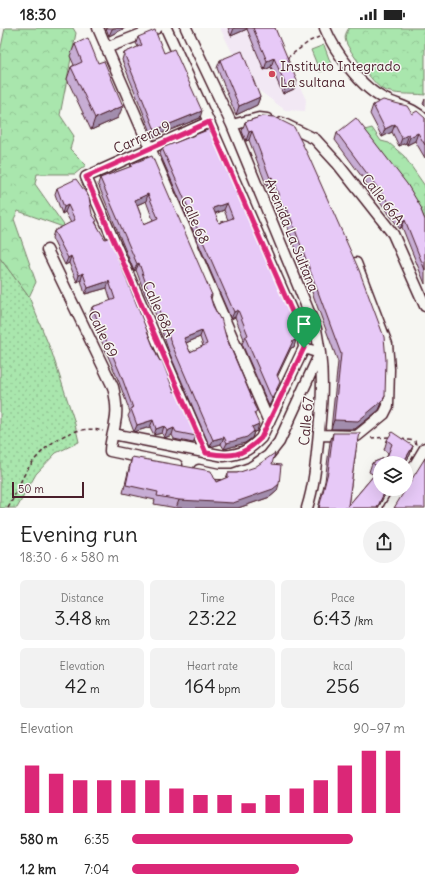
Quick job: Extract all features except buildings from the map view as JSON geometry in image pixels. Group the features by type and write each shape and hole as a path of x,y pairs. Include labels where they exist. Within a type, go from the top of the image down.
{"street":[{"name":"Calle 68","path":"98,28 149,149 269,422"},
{"path":"106,48 156,28"},
{"name":"Avenida La Sultana","path":"166,28 209,122 303,337 304,348"},
{"name":"Avenida La Sultana","path":"186,28 232,125 316,329 320,353"},
{"path":"324,28 331,42 370,91 408,108 425,120"},
{"name":"Calle 66A","path":"232,125 259,118 275,120 315,139 337,163 394,234 425,306"},
{"name":"Carrera 9","path":"86,177 209,122"},
{"path":"294,128 301,142"},
{"name":"Calle 68A","path":"86,177 206,453"},
{"name":"Calle 69","path":"47,250 113,387 117,403 113,434"},
{"path":"319,435 357,436 384,414 388,406 389,370 386,344 352,254"},
{"path":"304,348 320,353 279,442 268,456 250,468 233,474 218,474 110,451 113,434 224,456 240,454 252,447 261,438 304,348"},
{"name":"Calle 67","path":"308,508 314,488 323,397 320,353"},
{"path":"413,468 422,452"},
{"path":"389,508 396,496"}],"path":[{"path":"282,61 310,41"},
{"path":"8,508 24,476 38,455 55,441 70,432 85,428 113,434"},
{"path":"357,436 367,438 391,437 415,441 422,452"}],"shaded area":[{"name":"Instituto Integrado La sultana","path":"220,28 273,28 306,100 305,111 285,110 257,89 242,59 233,54"}],"green space":[{"path":"5,28 73,28 76,33 60,115 74,136 70,149 86,165 75,174 37,174 35,184 66,228 18,211 14,219 36,282 29,297 0,258 0,52"},
{"path":"349,28 425,28 425,95 393,93 378,86 362,67 345,40 346,33"},
{"path":"324,45 332,67 320,72 311,50"},
{"path":"372,128 381,141 389,143 404,156 425,186 425,219 394,171 361,131"},
{"path":"0,258 29,297 52,353 74,420 79,442 56,453 36,474 17,508 0,508"}],"place":[{"name":"Instituto Integrado La sultana","path":"272,74"}],"route":[{"path":"209,122 303,337 304,348 261,438 252,447 240,454 224,456 206,453 86,177 209,122"}]}
